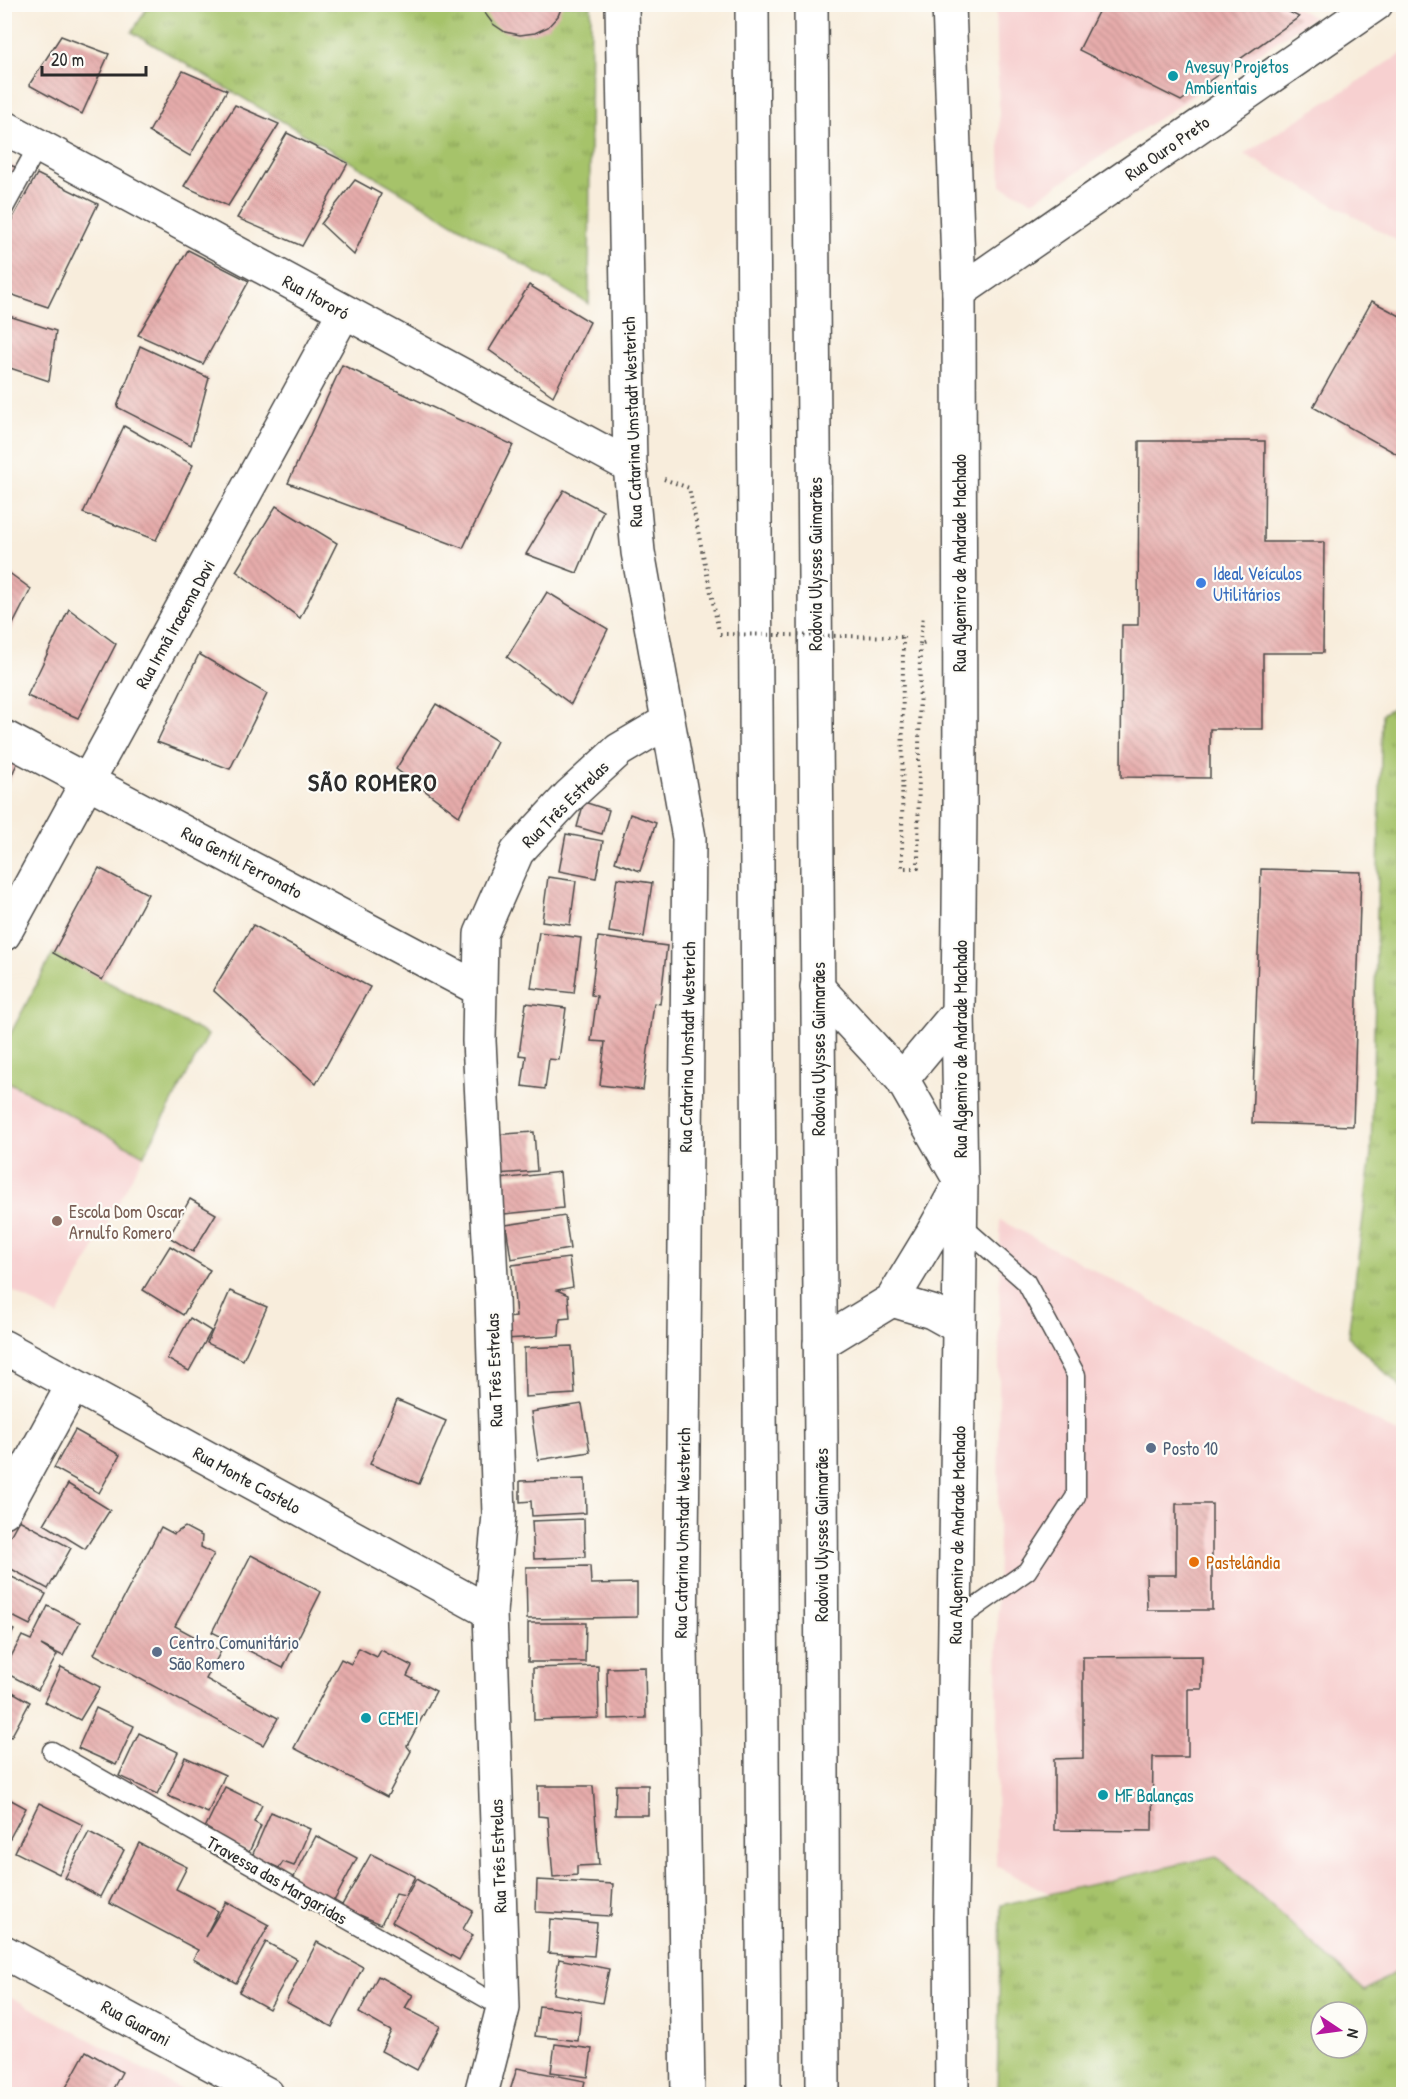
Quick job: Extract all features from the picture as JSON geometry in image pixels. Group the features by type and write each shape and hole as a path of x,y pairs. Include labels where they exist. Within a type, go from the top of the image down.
{"main road":[{"name":"Rua Catarina Umstadt Westerich","path":"622,4 630,466 638,552 688,837 681,1636 688,2094"},
{"path":"752,4 764,2094"},
{"name":"Rodovia Ulysses Guimarães","path":"811,4 823,2094"},
{"name":"Rua Algemiro de Andrade Machado","path":"949,4 959,292 958,1012 961,1182 951,1918 952,2094"},
{"name":"Rua Ouro Preto","path":"959,292 1376,4"},
{"name":"Rua Itororó","path":"4,127 630,466"},
{"name":"Rua Irmã Iracema Davi","path":"4,934 344,312"},
{"name":"Rua Três Estrelas","path":"482,2094 503,2008 490,1612 499,1515 492,1298 479,1041 481,934 517,852 569,796 619,750 668,721"},
{"name":"Rua Gentil Ferronato","path":"4,737 90,780 479,989"},
{"path":"817,987 902,1079 961,1182 892,1300 820,1344"},
{"path":"902,1079 958,1012"},
{"path":"892,1300 932,1312 960,1327"},
{"name":"Rua Monte Castelo","path":"4,1347 490,1612"},
{"path":"4,1511 73,1385"},
{"name":"Rua Guarani","path":"4,1952 267,2094"},
{"path":"757,2094 764,2060"}],"lane":[{"path":"4,208 38,146"},
{"path":"956,1621 1027,1571 1076,1496 1076,1375 1026,1282 960,1224"},
{"name":"Travessa das Margaridas","path":"52,1751 503,2008"}],"path":[{"path":"630,466 689,488 720,634 903,637 902,868 918,868 920,644 958,631"}],"shaded area":[{"path":"1288,4 1314,17 1033,201 1001,186 996,5"},
{"path":"1403,53 1403,244 1244,154"},
{"name":"Escola Dom Oscar Arnulfo Romero","path":"4,1080 144,1155 58,1316 5,1287"},
{"path":"1000,1220 1403,1436 1403,2077 1369,2056 1369,2000 1309,2000 1309,2029 996,1866"},
{"path":"4,1993 83,2036 189,2094 5,2094"}],"green space":[{"path":"149,5 591,5 589,304 132,32"},
{"path":"1403,702 1403,1389 1348,1337 1371,1154 1382,714"},
{"path":"53,953 208,1035 144,1155 5,1080 4,1046"},
{"path":"1216,1856 1365,1991 1403,1967 1403,2094 997,2094 1001,1905"}],"building":[{"path":"431,4 453,4 448,14"},
{"path":"481,4 563,4 558,16 548,27 535,33 520,35 505,32 493,24"},
{"name":"Avesuy Projetos Ambientais","path":"1102,4 1274,4 1299,17 1181,101 1079,50"},
{"path":"61,36 109,54 82,114 29,85"},
{"path":"183,71 227,90 190,156 149,132"},
{"path":"235,105 279,124 228,206 184,186"},
{"path":"287,133 348,163 302,246 237,218"},
{"path":"4,163 18,168 4,190"},
{"path":"37,174 98,204 48,307 4,292 4,234"},
{"path":"355,180 381,194 354,255 321,224"},
{"path":"188,250 249,281 203,364 138,335"},
{"path":"529,285 590,322 553,396 489,350"},
{"path":"1372,301 1404,318 1404,458 1313,407"},
{"path":"9,316 56,331 49,381 4,366 4,330"},
{"path":"140,346 209,378 191,445 117,407"},
{"path":"342,365 513,445 463,548 288,483"},
{"path":"124,426 193,465 156,540 83,513"},
{"name":"Ideal Veículos Utilitários","path":"1139,441 1265,441 1264,542 1324,542 1323,653 1263,653 1263,729 1210,729 1210,778 1121,777 1122,625 1138,625"},
{"path":"564,490 603,511 577,573 526,554"},
{"path":"276,506 337,543 300,618 236,571"},
{"path":"4,569 31,589 4,642"},
{"path":"547,592 608,629 571,704 507,657"},
{"path":"69,609 116,644 78,718 27,696"},
{"path":"199,654 267,694 230,769 157,742"},
{"path":"436,704 497,741 459,816 396,769"},
{"path":"4,751 21,755 4,792"},
{"path":"584,802 609,810 602,834 577,827"},
{"path":"630,814 656,823 640,871 615,862"},
{"path":"566,834 603,841 596,878 559,871"},
{"path":"99,868 148,894 102,980 53,953"},
{"path":"1261,869 1361,872 1353,1126 1252,1123"},
{"path":"548,877 576,881 570,925 542,921"},
{"path":"617,878 652,883 644,937 609,932"},
{"path":"253,925 370,987 316,1084 213,990"},
{"path":"539,932 581,938 574,993 531,988"},
{"path":"598,937 667,946 660,1004 654,1003 643,1090 600,1085 605,1042 591,1041 597,996 591,995"},
{"path":"526,1003 566,1008 559,1060 549,1059 545,1089 522,1086 526,1056 519,1055"},
{"path":"534,1132 537,1171 496,1174 492,1135"},
{"path":"560,1172 563,1208 504,1214 500,1179"},
{"path":"190,1199 216,1214 193,1252 169,1237"},
{"path":"565,1216 570,1249 511,1259 506,1225"},
{"path":"170,1246 210,1270 183,1315 143,1290"},
{"path":"569,1258 573,1287 557,1290 568,1295 570,1318 560,1319 559,1336 504,1339 504,1318 516,1317 512,1265"},
{"path":"230,1291 267,1307 243,1360 207,1343"},
{"path":"190,1318 211,1331 189,1371 167,1359"},
{"path":"572,1346 575,1394 525,1397 524,1348"},
{"path":"397,1400 446,1421 419,1484 370,1464"},
{"path":"582,1404 590,1452 538,1460 531,1412"},
{"path":"75,1430 120,1455 99,1493 54,1468"},
{"path":"585,1479 586,1513 532,1516 531,1501 520,1502 520,1481"},
{"path":"68,1484 110,1510 85,1549 44,1524"},
{"name":"Pastelândia","path":"1176,1504 1212,1504 1212,1610 1147,1610 1146,1575 1176,1575"},
{"path":"584,1519 585,1557 534,1559 532,1521"},
{"path":"19,1520 71,1548 48,1589 4,1565 4,1547"},
{"path":"161,1527 174,1534 185,1527 202,1536 201,1547 214,1554 175,1626 221,1651 206,1679 278,1718 263,1745 94,1654"},
{"path":"251,1555 321,1592 283,1668 212,1632"},
{"path":"590,1566 591,1584 637,1583 637,1617 527,1619 526,1567"},
{"path":"4,1573 46,1594 30,1625 4,1612"},
{"path":"48,1606 80,1622 63,1656 41,1645 57,1655 38,1690 4,1670 22,1636 31,1640"},
{"path":"528,1623 586,1623 585,1662 528,1662"},
{"path":"4,1625 14,1630 4,1648"},
{"name":"CEMEI","path":"359,1648 377,1657 381,1650 412,1666 407,1676 436,1691 407,1746 411,1751 387,1797 294,1748 341,1659 351,1664"},
{"path":"1202,1656 1202,1689 1188,1689 1188,1757 1153,1757 1152,1831 1054,1830 1054,1759 1083,1758 1083,1657"},
{"path":"598,1666 599,1718 534,1720 533,1668"},
{"path":"61,1667 100,1687 80,1720 44,1702"},
{"path":"645,1667 646,1718 608,1719 607,1668"},
{"path":"4,1687 30,1702 11,1737 4,1734"},
{"path":"96,1708 134,1726 116,1765 78,1748"},
{"path":"139,1733 178,1752 157,1794 119,1776"},
{"path":"185,1757 225,1775 208,1813 168,1796"},
{"path":"616,1785 648,1785 648,1815 615,1815"},
{"path":"538,1786 593,1786 599,1865 577,1866 577,1875 553,1877 548,1817 538,1816"},
{"path":"225,1787 262,1805 254,1822 261,1826 249,1852 204,1830"},
{"path":"4,1796 26,1808 4,1849"},
{"path":"39,1803 83,1825 59,1874 15,1852"},
{"path":"271,1812 310,1829 294,1866 283,1862 279,1868 252,1856"},
{"path":"89,1832 124,1850 100,1897 65,1878"},
{"path":"316,1836 357,1858 334,1901 293,1879"},
{"path":"139,1843 187,1867 176,1889 218,1911 205,1937 226,1902 269,1925 236,1983 193,1959 198,1950 109,1903"},
{"path":"371,1854 415,1876 405,1896 396,1894 381,1924 341,1907"},
{"path":"416,1879 473,1911 463,1929 473,1935 459,1960 392,1922"},
{"path":"537,1880 613,1884 611,1916 536,1912"},
{"path":"550,1919 597,1923 594,1956 548,1953"},
{"path":"266,1942 297,1959 269,2009 239,1992"},
{"path":"317,1942 363,1967 332,2027 286,2002"},
{"path":"559,1959 609,1969 602,2003 553,1994"},
{"path":"378,1976 413,1995 405,2008 440,2026 417,2070 381,2051 391,2031 359,2013"},
{"path":"539,2006 581,2011 578,2041 535,2036"},
{"path":"555,2044 592,2049 588,2077 551,2072"},
{"path":"86,2051 122,2072 110,2094 63,2093"},
{"path":"517,2068 585,2081 582,2094 509,2094"}],"place":[{"name":"Avesuy Projetos Ambientais","path":"1173,76"},
{"name":"Ideal Veículos Utilitários","path":"1201,583"},
{"name":"Escola Dom Oscar Arnulfo Romero","path":"57,1221"},
{"name":"Posto 10","path":"1151,1448"},
{"name":"Pastelândia","path":"1194,1562"},
{"name":"Centro Comunitário São Romero","path":"157,1652"},
{"name":"CEMEI","path":"366,1718"},
{"name":"MF Balanças","path":"1103,1795"}],"district":[{"name":"SÃO ROMERO","path":"373,782"}]}
